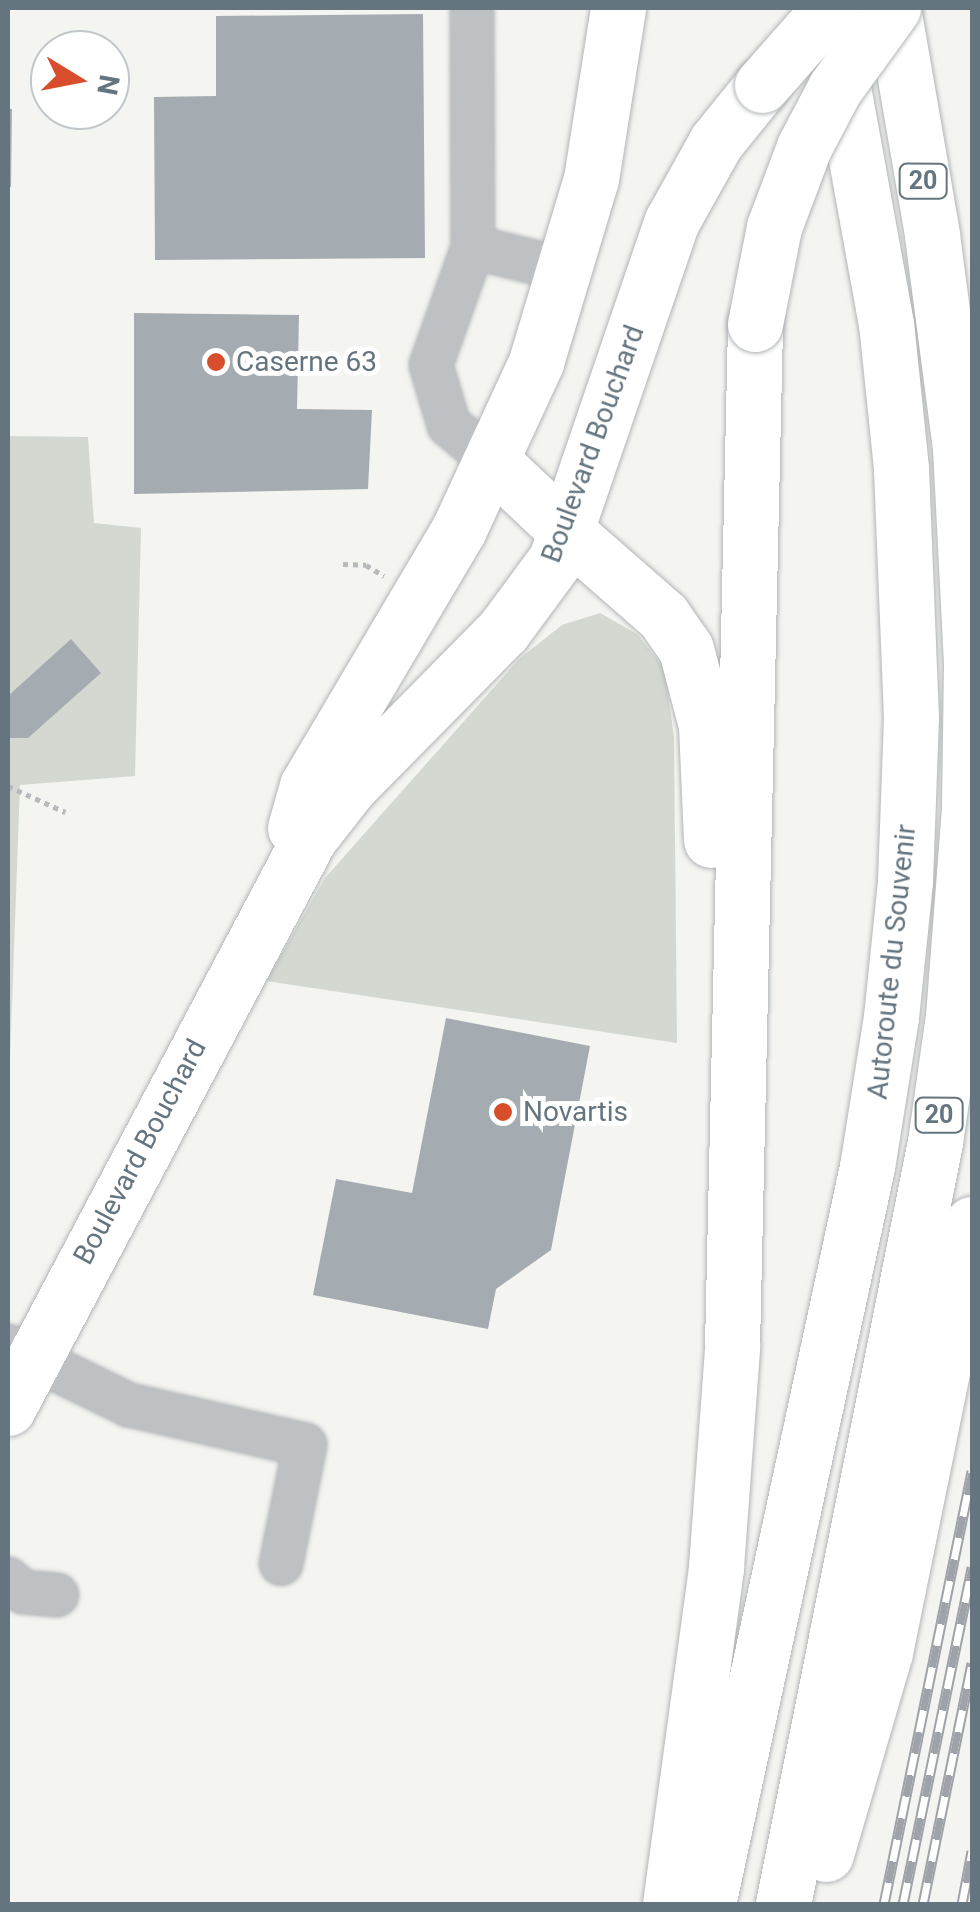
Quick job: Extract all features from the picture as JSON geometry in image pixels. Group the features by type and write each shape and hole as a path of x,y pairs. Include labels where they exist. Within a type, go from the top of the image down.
{"main road":[{"name":"Boulevard Bouchard","path":"274,898 307,786 493,462 536,362 566,270 602,126 618,8"},
{"path":"817,8 840,67"},
{"name":"Boulevard Bouchard","path":"8,1408 20,1352 310,837 350,786 514,618 556,559 672,221 716,142 830,8"},
{"name":"Autoroute du Souvenir","path":"708,1904 866,1166 891,1017 905,881 911,718 901,468 886,324 830,8"},
{"path":"670,1904 724,1480 737,1253 755,324 774,227 804,146 854,58 898,18"},
{"name":"20","path":"782,1904 921,1225 953,1016 964,880 971,680 960,448 898,18"},
{"path":"493,462 662,616 686,649 696,674 706,725 712,853 741,1032"},
{"path":"811,1904 885,1652 972,1224"}],"lane":[{"path":"472,8 473,247 432,365 449,425 493,462"},
{"path":"473,247 566,270"},
{"path":"20,1352 129,1405 306,1445 281,1564"},
{"path":"8,1579 23,1592 57,1595"}],"path":[{"path":"344,564 366,566"},
{"path":"8,786 65,812"}],"shaded area":[{"path":"8,436 88,437 94,523 141,528 135,776 20,785 8,1115"},
{"path":"600,613 637,634 665,669 674,738 677,1043 266,981 325,878 519,659 562,625"}],"building":[{"path":"423,14 425,258 155,260 154,97 216,96 216,16"},
{"path":"8,109 12,109 11,187 8,187"},
{"name":"Caserne 63","path":"134,313 299,315 297,409 372,410 368,489 134,494"},
{"path":"71,639 101,673 28,738 8,738 8,696"},
{"name":"Novartis","path":"446,1018 590,1046 551,1250 496,1289 488,1329 313,1295 336,1179 412,1193"}],"railway":[{"path":"884,1904 972,1471"},
{"path":"903,1904 972,1567"},
{"path":"923,1904 972,1663"},
{"path":"962,1904 972,1851"}],"place":[{"name":"Caserne 63","path":"216,362"},
{"name":"Novartis","path":"503,1112"}]}
